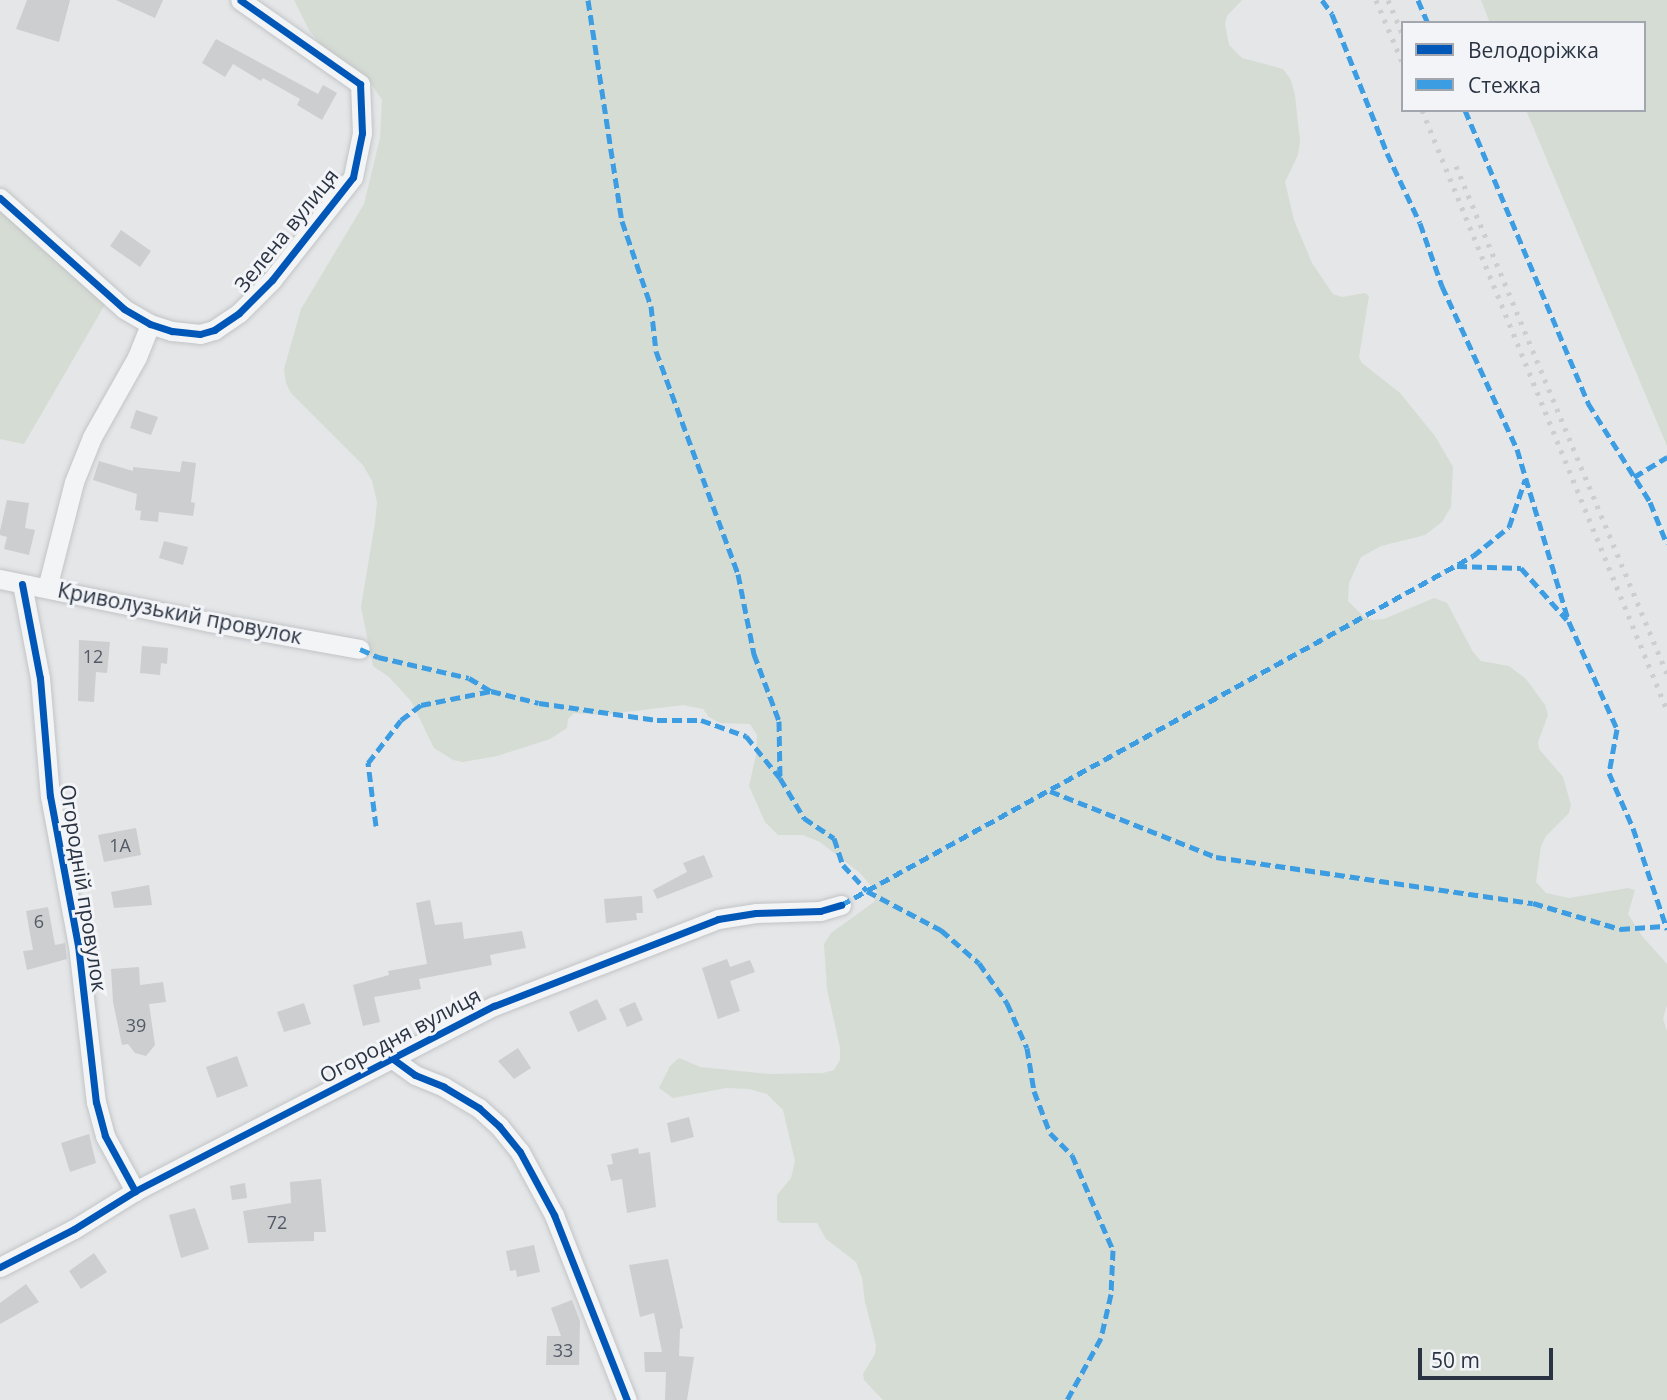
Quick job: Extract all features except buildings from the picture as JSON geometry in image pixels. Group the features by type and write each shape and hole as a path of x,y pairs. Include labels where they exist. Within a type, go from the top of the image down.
{"street":[{"name":"Зелена вулиця","path":"0,198 124,309 150,324 180,333 209,332 239,313 267,286 353,177 362,133 360,84 240,0"},
{"path":"47,588 74,482 92,437 137,357 150,324"},
{"name":"Криволузький провулок","path":"0,579 210,622 360,649"},
{"name":"Огородній провулок","path":"22,584 40,678 50,796 79,954 96,1101 105,1136 135,1191"},
{"name":"Огородня вулиця","path":"0,1267 74,1229 135,1191 494,1006 707,922 740,914 820,911 841,905"},
{"path":"393,1059 415,1075 444,1087 479,1108 499,1126 520,1152 554,1215 627,1400"}],"shaded area":[{"path":"294,0 1242,0 1227,16 1225,24 1229,45 1242,58 1283,69 1291,80 1295,95 1300,141 1298,155 1285,182 1294,220 1312,263 1333,294 1342,297 1365,293 1369,296 1359,357 1362,363 1400,393 1435,436 1453,467 1451,507 1442,522 1425,535 1381,546 1361,557 1349,583 1348,601 1364,617 1372,620 1384,619 1434,598 1447,603 1473,652 1481,661 1509,666 1526,679 1545,705 1548,715 1538,742 1539,749 1563,777 1571,805 1569,813 1546,836 1541,846 1536,882 1546,893 1569,898 1628,888 1635,890 1628,914 1642,936 1667,964 1667,1005 1663,1019 1667,1031 1667,1400 883,1400 864,1380 863,1374 875,1354 876,1345 856,1262 826,1239 817,1223 781,1223 777,1220 777,1195 791,1178 795,1161 783,1110 767,1094 749,1089 726,1088 673,1098 659,1088 670,1066 679,1058 700,1067 770,1074 823,1073 834,1070 840,1060 840,1048 827,989 824,944 831,933 874,902 877,893 860,873 820,842 803,835 778,835 765,822 749,786 756,755 757,735 750,724 720,723 709,717 703,709 683,705 602,715 574,713 568,719 567,728 550,739 497,756 463,762 453,760 434,748 411,701 389,677 373,666 361,607 377,502 372,481 363,465 291,393 284,369 301,309 364,204 380,138 382,100 370,82 321,45 309,30"},
{"path":"1481,0 1667,0 1667,446 1527,112 1646,112 1646,21 1489,21"},
{"path":"0,207 107,301 24,444 0,439"}],"railway":[{"path":"1376,0 1401,59"},
{"path":"1388,0 1401,31"},
{"path":"1423,112 1667,710"},
{"path":"1456,166 1667,674"}],"marked path":[{"path":"588,0 622,221 651,306 656,351 738,574 754,654 779,721 780,778 804,818 834,838 843,865 867,891 941,930 979,963 1007,1003 1027,1048 1034,1091 1050,1133 1072,1155 1113,1250 1111,1294 1101,1338 1067,1400"},
{"path":"1322,0 1332,14 1387,153 1420,223 1442,286 1517,449 1569,622 1617,729 1609,773 1633,828 1667,929"},
{"path":"1418,0 1427,21"},
{"path":"1466,112 1588,403 1650,502 1667,544"},
{"path":"1634,477 1667,457"},
{"path":"841,905 1473,556 1509,527 1525,480"},
{"path":"1457,566 1521,568 1567,620"},
{"path":"360,649 378,657 469,678 491,691"},
{"path":"376,826 368,763 401,720 421,705 491,691 539,703 657,720 701,720 746,736 780,778"},
{"path":"1050,791 1216,857 1533,903 1620,929 1664,926"}],"cycle path":[{"path":"0,198 124,309 150,324 172,331 200,334 214,330 239,313 272,280 353,177 362,133 360,84 240,0"},
{"path":"22,584 40,678 50,796 78,945 96,1102 105,1136 135,1191"},
{"path":"0,1267 74,1229 135,1191 494,1006 718,919 756,913 820,911 841,905"},
{"path":"393,1059 415,1075 444,1087 479,1108 499,1126 520,1152 554,1215 627,1400"}]}
